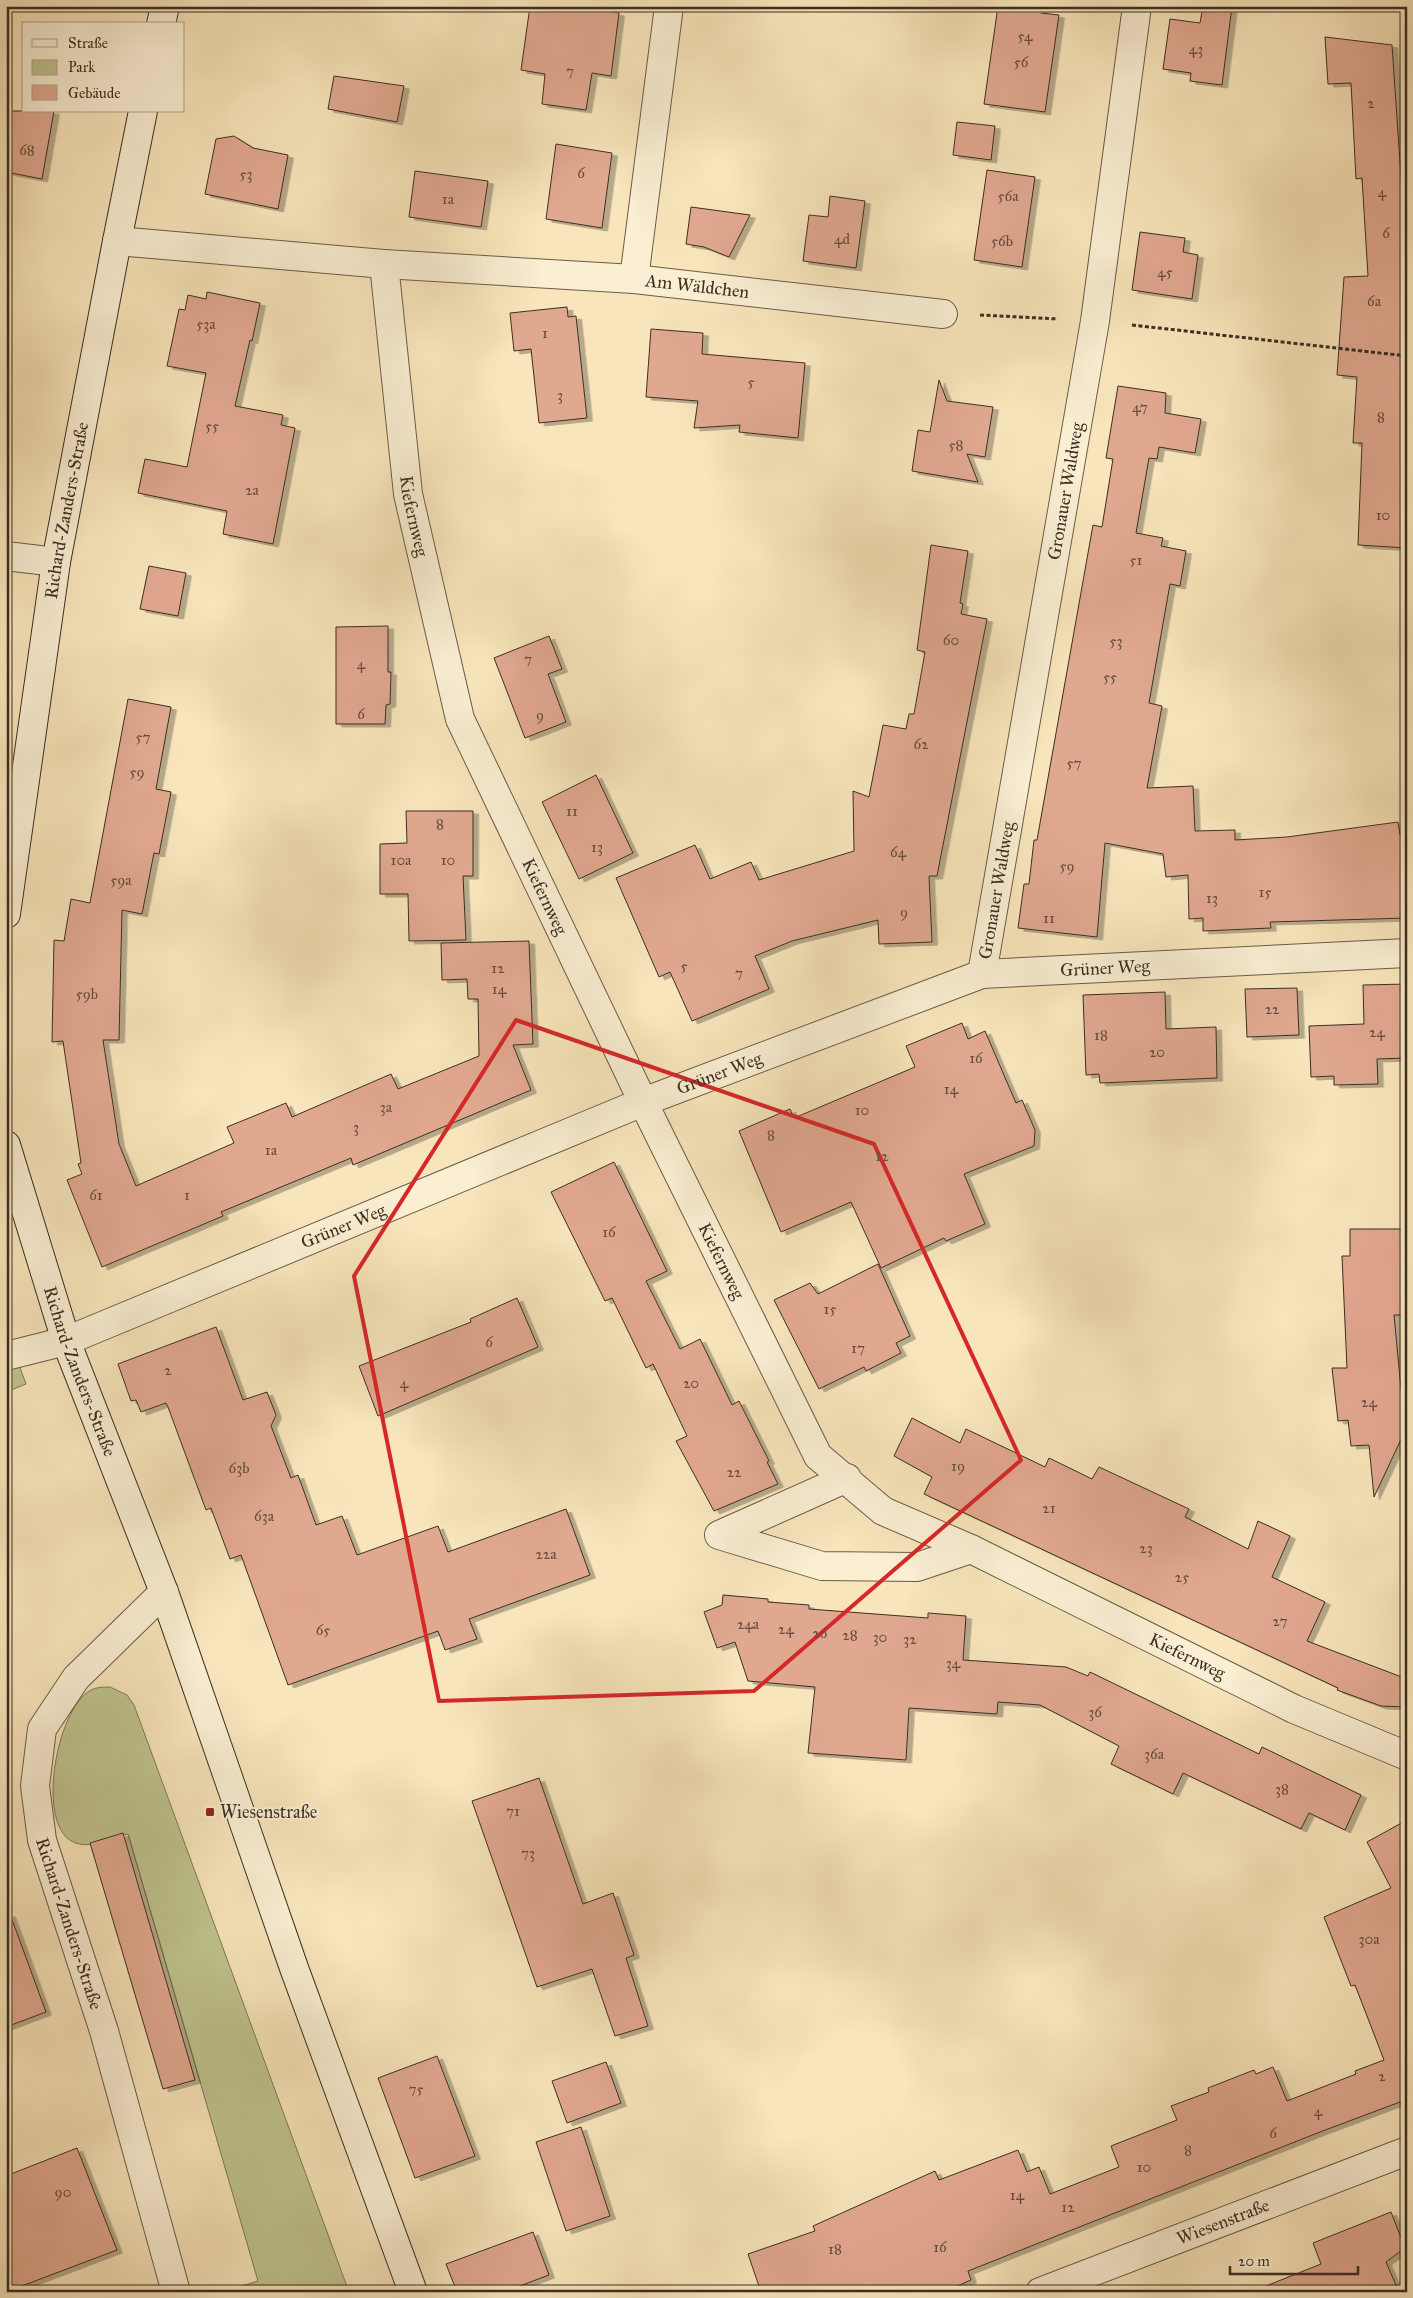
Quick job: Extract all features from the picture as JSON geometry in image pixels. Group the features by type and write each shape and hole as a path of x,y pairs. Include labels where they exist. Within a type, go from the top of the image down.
{"street":[{"path":"161,22 165,6"},
{"name":"Am Wäldchen","path":"669,6 634,279 943,314"},
{"name":"Gronauer Waldweg","path":"982,974 1095,321 1137,6"},
{"name":"Richard-Zanders-Straße","path":"6,914 56,562 143,112"},
{"path":"117,241 384,264 634,279"},
{"name":"Kiefernweg","path":"384,264 408,494 460,719 643,1102 818,1456 847,1478 883,1511 971,1549 1294,1709 1407,1756"},
{"path":"6,556 56,562"},
{"name":"Grüner Weg","path":"6,1356 66,1341 643,1102 982,974 1407,953"},
{"name":"Richard-Zanders-Straße","path":"6,1144 66,1341 164,1592 294,1968 413,2292"},
{"path":"847,1478 719,1535 822,1566 917,1567 971,1549"},
{"name":"Richard-Zanders-Straße","path":"164,1592 76,1678 42,1729 35,1786 42,1840 104,2031 176,2292"},
{"name":"Wiesenstraße","path":"1040,2292 1407,2151"}],"path":[{"path":"943,314 1095,321 1407,356"}],"highlighted area":[{"path":"516,1020 874,1144 1021,1460 754,1691 439,1701 354,1276"}],"green space":[{"path":"6,1330 26,1384 6,1392"},
{"path":"110,1687 127,1695 134,1705 349,2292 223,2292 258,2281 128,1834 95,1844 76,1843 63,1833 56,1816 53,1794 55,1768 60,1743 68,1720 79,1701 91,1690"}],"building":[{"path":"530,6 572,6 619,13 611,76 592,73 586,110 542,104 545,74 521,70"},
{"path":"998,6 1042,6 1041,13 1059,15 1045,112 984,104"},
{"path":"1203,6 1232,6 1222,85 1190,81 1191,73 1163,69 1170,19 1200,23"},
{"path":"1325,37 1392,45 1403,206 1407,205 1407,548 1358,545 1362,443 1353,443 1357,377 1337,375 1344,277 1368,276 1362,178 1356,179 1351,83 1328,84"},
{"path":"334,76 404,86 397,122 328,109"},
{"path":"6,111 54,112 42,179 6,172"},
{"path":"957,122 995,126 991,160 953,155"},
{"path":"234,136 253,148 288,155 278,209 205,194 216,139"},
{"path":"556,144 612,153 602,228 546,219"},
{"path":"987,170 1035,177 1022,267 974,260"},
{"path":"415,171 488,181 481,227 409,217"},
{"path":"830,196 865,201 856,268 803,261 809,215 828,217"},
{"path":"691,207 750,215 729,257 704,247 686,244"},
{"path":"1140,232 1185,238 1183,252 1198,255 1192,299 1132,290"},
{"path":"207,292 260,303 235,406 283,415 281,425 295,428 273,544 223,534 227,511 138,493 145,459 187,467 206,373 167,366 179,309 185,310 188,295 206,299"},
{"path":"567,307 568,317 576,316 587,418 539,423 531,349 514,351 510,313"},
{"path":"651,329 703,333 702,354 805,363 798,438 739,432 740,425 694,428 698,401 646,397"},
{"path":"939,380 947,401 993,407 985,457 967,454 978,482 912,471 918,430 930,432"},
{"path":"1118,386 1166,393 1165,413 1201,419 1195,453 1159,447 1157,459 1149,458 1136,533 1163,538 1161,546 1186,551 1180,586 1170,584 1149,703 1162,706 1147,788 1193,786 1195,831 1235,830 1235,840 1287,837 1398,822 1400,835 1407,834 1407,918 1270,922 1271,928 1203,931 1203,918 1189,919 1188,875 1166,877 1163,854 1105,843 1097,937 1018,928 1024,884 1029,884 1034,840 1037,840 1093,525 1102,527 1113,459 1106,458"},
{"path":"931,545 968,551 960,603 963,604 961,614 987,619 937,876 929,876 932,942 879,944 878,920 792,941 755,956 769,989 692,1021 670,972 659,977 616,878 695,845 710,879 751,862 759,880 854,851 853,791 869,797 883,725 906,729 909,714 914,714 925,652 917,650"},
{"path":"149,566 186,573 178,616 140,609"},
{"path":"388,626 388,672 391,672 390,704 386,705 385,724 336,724 336,627"},
{"path":"549,636 562,669 548,674 566,722 525,738 494,658"},
{"path":"128,699 171,707 156,789 171,792 159,854 154,853 142,914 122,910 119,1040 103,1040 119,1144 136,1186 234,1143 227,1127 286,1103 292,1117 391,1074 398,1089 479,1056 478,999 468,999 467,979 442,980 441,943 529,941 533,1044 513,1045 531,1090 353,1165 351,1158 221,1212 223,1216 102,1267 67,1180 82,1174 78,1164 81,1163 63,1041 52,1042 54,940 64,941 71,899 90,903"},
{"path":"596,775 633,853 579,879 542,802"},
{"path":"406,811 473,811 473,876 463,876 466,940 409,941 408,894 380,894 380,844 407,843"},
{"path":"1407,984 1407,1058 1377,1059 1378,1084 1334,1085 1334,1076 1311,1077 1309,1026 1364,1024 1363,985"},
{"path":"1297,988 1299,1035 1247,1037 1245,989"},
{"path":"1165,992 1166,1029 1216,1027 1217,1078 1100,1083 1099,1074 1086,1075 1083,995"},
{"path":"962,1023 968,1039 985,1031 1016,1103 1022,1100 1035,1130 1034,1146 964,1174 985,1224 946,1241 944,1238 881,1268 851,1202 781,1232 739,1131 790,1109 794,1118 915,1067 906,1046"},
{"path":"614,1162 667,1271 646,1281 680,1349 700,1339 732,1405 739,1401 769,1461 767,1462 778,1484 714,1511 676,1441 687,1436 653,1364 646,1368 612,1298 605,1301 551,1192"},
{"path":"1350,1229 1407,1229 1407,1315 1394,1315 1405,1431 1374,1497 1369,1445 1351,1446 1348,1420 1338,1421 1332,1368 1347,1368 1342,1256 1350,1256"},
{"path":"878,1264 910,1336 896,1343 901,1353 866,1371 864,1367 819,1389 774,1300 810,1283 818,1294"},
{"path":"517,1298 538,1347 378,1416 359,1366 471,1322 470,1319"},
{"path":"216,1327 243,1400 267,1392 276,1415 271,1426 291,1478 298,1475 316,1525 342,1516 357,1555 438,1526 448,1552 566,1509 590,1575 469,1619 477,1639 445,1650 438,1631 288,1685 241,1555 230,1559 211,1508 206,1510 166,1403 141,1412 136,1400 131,1401 118,1364"},
{"path":"912,1418 960,1443 966,1429 1045,1467 1049,1458 1092,1479 1099,1467 1189,1509 1185,1517 1248,1549 1258,1521 1290,1536 1272,1577 1325,1602 1307,1641 1407,1679 1407,1707 1381,1706 1337,1690 1338,1688 924,1494 932,1477 894,1456"},
{"path":"723,1595 768,1599 768,1602 809,1605 809,1609 928,1618 928,1613 966,1616 963,1660 1066,1667 1088,1676 1090,1672 1259,1754 1262,1747 1361,1795 1345,1830 1309,1813 1301,1829 1183,1773 1173,1794 1111,1764 1119,1746 1040,1705 998,1702 997,1714 909,1708 906,1760 808,1753 815,1687 748,1681 735,1642 717,1648 704,1612 722,1605"},
{"path":"539,1778 583,1904 613,1893 634,1955 626,1958 648,2026 615,2036 592,1969 537,1987 472,1801"},
{"path":"1407,1820 1407,2112 1404,2112 1400,2102 1320,2132 968,2271 971,2280 944,2292 761,2292 748,2254 815,2231 813,2226 935,2171 939,2180 1018,2150 1027,2172 1039,2167 1050,2194 1119,2167 1111,2146 1177,2120 1171,2106 1209,2092 1208,2088 1254,2070 1256,2074 1273,2067 1287,2101 1356,2074 1355,2071 1384,2060 1355,1985 1351,1986 1324,1917 1391,1888 1367,1842"},
{"path":"123,1833 195,2080 163,2089 90,1843"},
{"path":"6,1914 10,1914 46,2012 6,2027"},
{"path":"437,2056 475,2156 415,2178 378,2078"},
{"path":"606,2062 621,2103 567,2123 552,2081"},
{"path":"581,2127 610,2216 566,2231 536,2142"},
{"path":"77,2148 117,2250 6,2292 6,2176"},
{"path":"1391,2212 1405,2248 1386,2262 1399,2292 1256,2292 1256,2290 1321,2264 1313,2243"},
{"path":"533,2232 549,2275 504,2292 457,2292 446,2264"}],"place":[{"name":"Wiesenstraße","path":"210,1812"}]}
